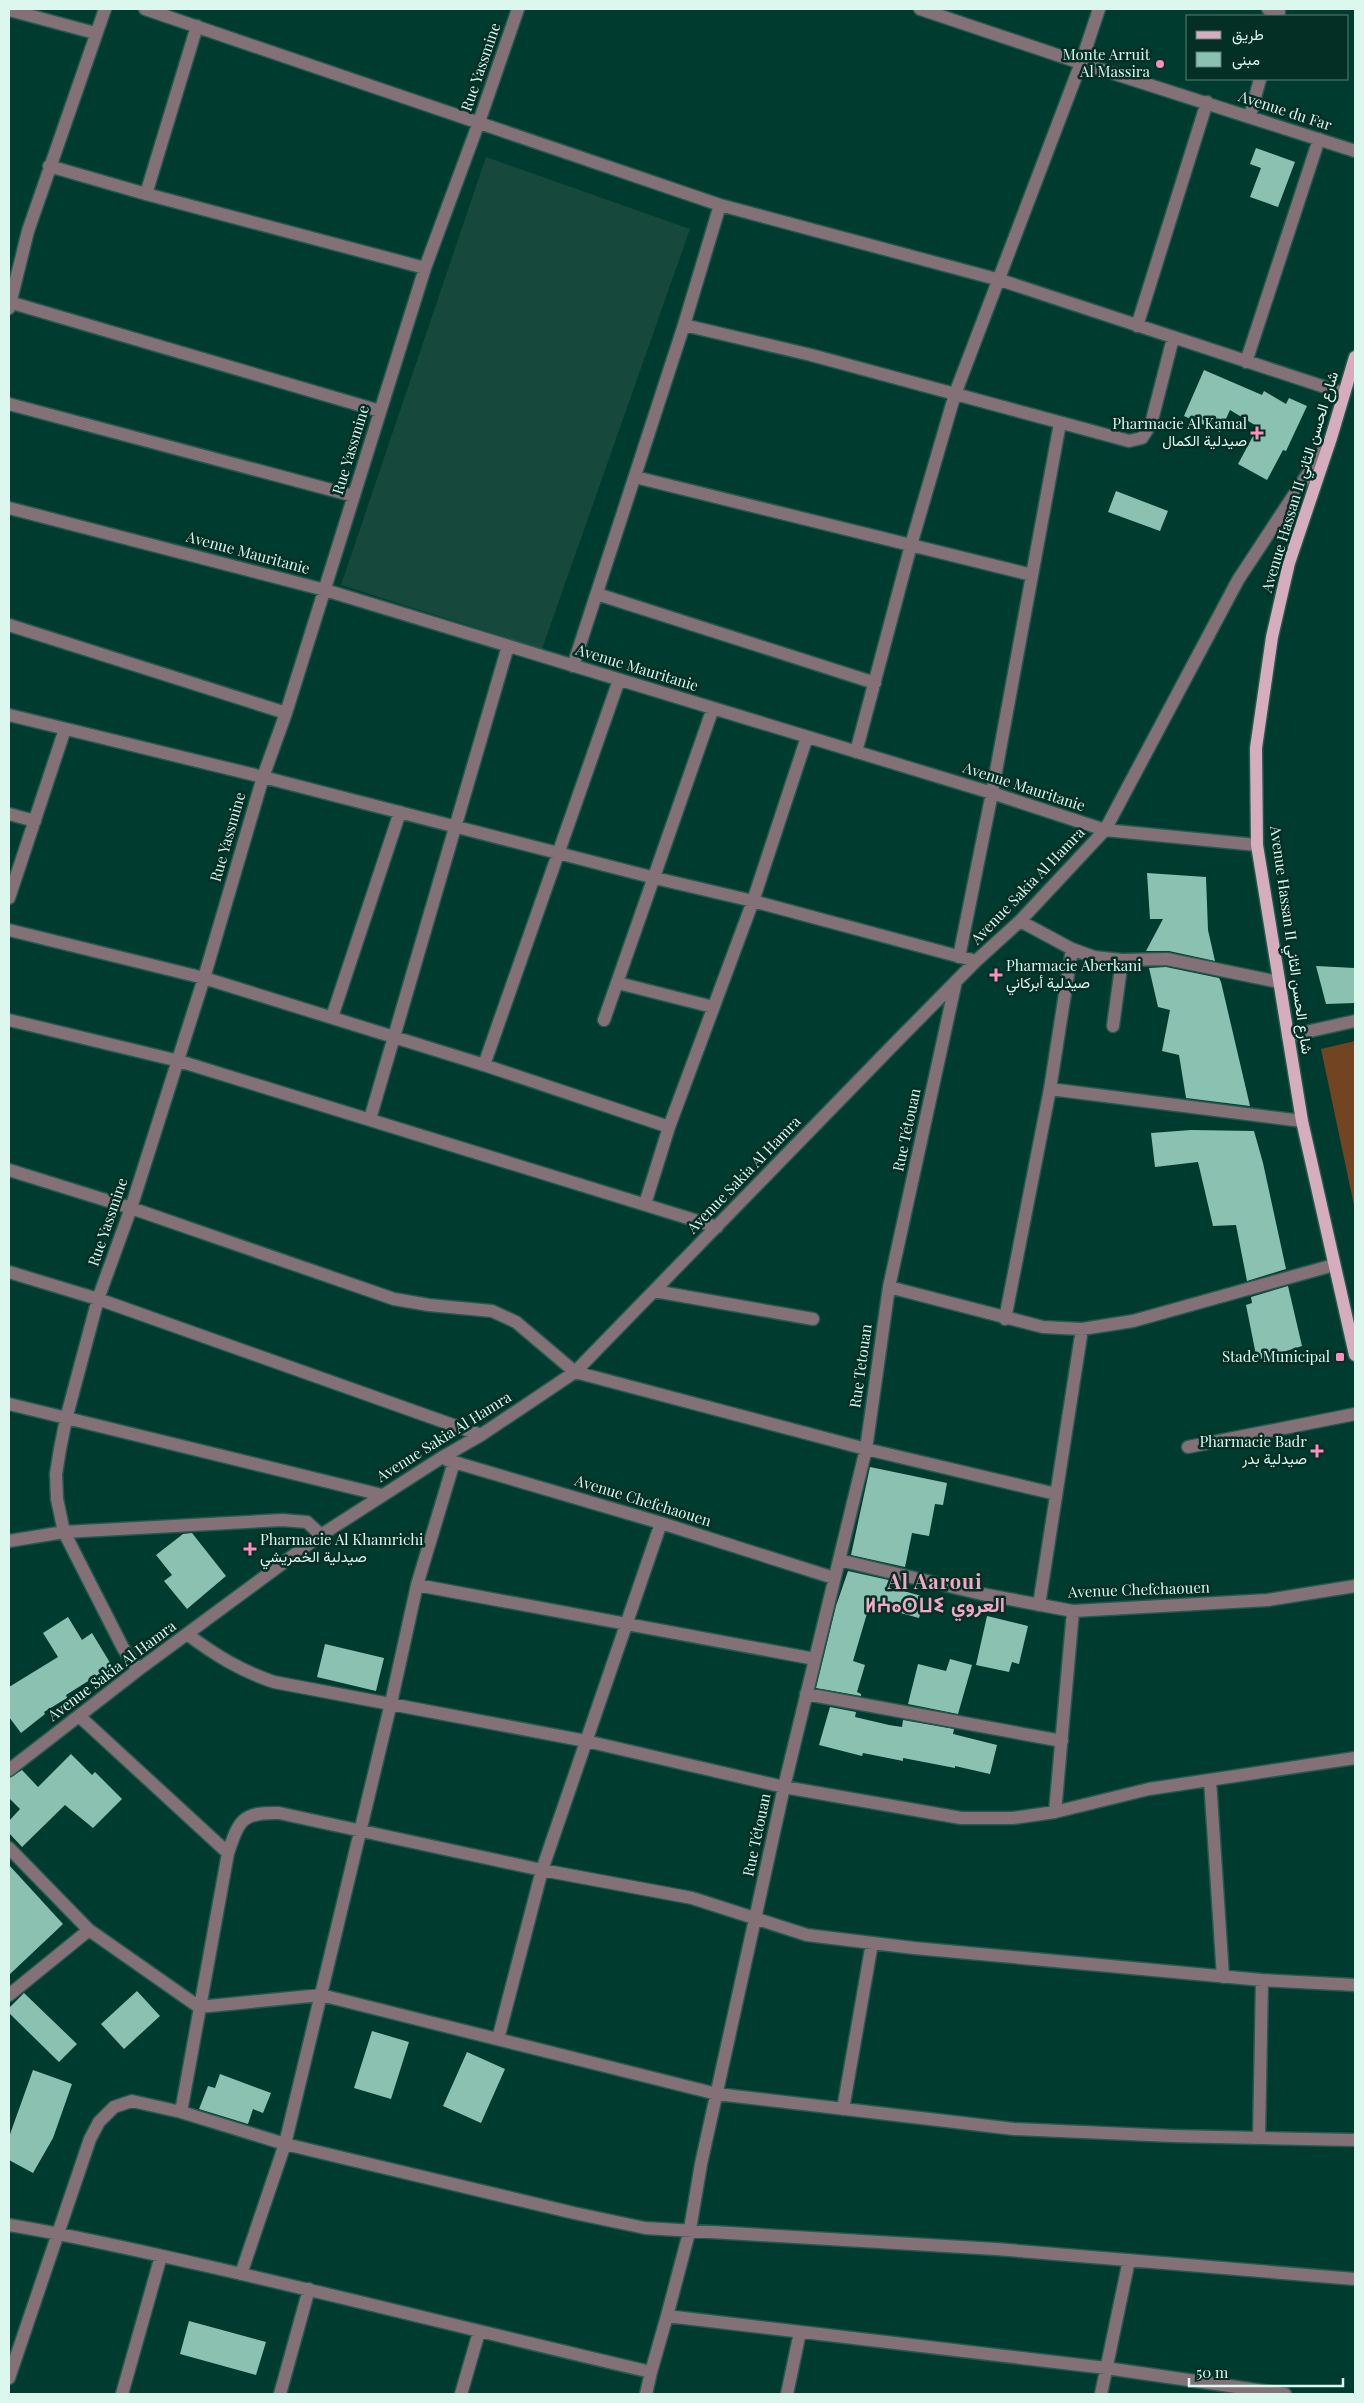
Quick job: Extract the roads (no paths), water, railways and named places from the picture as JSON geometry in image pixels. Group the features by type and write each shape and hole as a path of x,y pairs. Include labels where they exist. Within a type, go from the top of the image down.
{"main road":[{"name":"Avenue Hassan II شارع الحسن الثاني","path":"1355,357 1331,438 1289,563 1272,637 1256,748 1257,845 1279,982 1302,1121 1355,1355"}],"street":[{"path":"105,9 49,166 28,231 9,304 380,411"},
{"path":"145,9 720,205 1000,280 1343,393"},
{"name":"Rue Yassmine","path":"138,1670 123,1648 64,1532 57,1499 56,1474 66,1419 98,1299 131,1208 179,1061 262,777 286,713 425,268 518,9"},
{"path":"856,752 955,394 1000,280 1100,9"},
{"path":"9,10 95,33"},
{"name":"Avenue du Far","path":"925,10 1081,63 1355,151"},
{"path":"146,194 197,26"},
{"path":"1250,116 1260,80"},
{"path":"1137,326 1207,102"},
{"path":"1246,362 1320,139"},
{"path":"49,166 146,194 425,268"},
{"path":"573,666 684,325 720,205"},
{"path":"684,325 812,355 1129,441 1142,438 1151,424 1173,338"},
{"path":"9,404 354,496"},
{"path":"959,956 992,793 1060,423"},
{"name":"Avenue Sakia Al Hamra","path":"9,1770 138,1670 321,1535 441,1458 481,1435 575,1372 956,981 1020,921 1105,830 1238,580 1331,438"},
{"path":"635,477 1032,575"},
{"name":"Avenue Mauritanie","path":"9,508 325,590 992,793 1105,830 1257,845"},
{"path":"597,594 875,683"},
{"path":"9,625 286,713"},
{"path":"370,1119 457,827 508,646"},
{"path":"484,1065 619,680"},
{"path":"604,1020 714,708"},
{"path":"9,714 655,878 753,901 976,961"},
{"path":"9,898 65,729"},
{"path":"646,1204 669,1127 753,901 807,737"},
{"path":"332,1017 400,812"},
{"path":"9,814 34,821"},
{"path":"1020,921 1072,949 1094,957 1122,960 1167,958 1279,982"},
{"path":"9,930 204,978 484,1065 669,1127"},
{"path":"1004,1319 1050,1089 1072,949"},
{"path":"1112,1026 1122,960"},
{"name":"Rue Tétouan","path":"889,1287 956,981"},
{"path":"618,983 713,1007"},
{"path":"9,1020 179,1061 717,1227"},
{"path":"1288,1036 1355,1021"},
{"path":"1050,1089 1302,1121"},
{"path":"9,1170 131,1208 394,1299 429,1306 492,1311 516,1322 575,1372 866,1449 1056,1494"},
{"path":"889,1287 1004,1319 1043,1327 1082,1329 1133,1321 1334,1265"},
{"path":"9,1272 98,1299 481,1435"},
{"name":"Rue Tetouan","path":"866,1449 889,1287"},
{"path":"654,1291 813,1319"},
{"path":"1039,1605 1082,1329"},
{"path":"9,1404 382,1495"},
{"path":"1188,1447 1355,1414"},
{"name":"Rue Tétouan","path":"646,2394 690,2229 717,2094 784,1787 866,1449"},
{"name":"Avenue Chefchaouen","path":"441,1458 661,1523 834,1578"},
{"path":"241,2274 286,2144 391,1703 417,1585 454,1462"},
{"path":"9,1541 64,1532 282,1520 307,1522 321,1535"},
{"path":"498,2039 542,1870 661,1523"},
{"name":"Avenue Chefchaouen","path":"839,1560 982,1594 1073,1611 1268,1600 1355,1586"},
{"path":"417,1585 815,1659"},
{"path":"1055,1812 1073,1611"},
{"path":"187,1634 215,1655 246,1672 274,1682 586,1741 784,1787 962,1818 1013,1818 1055,1812 1149,1789 1355,1758"},
{"path":"806,1694 1062,1741"},
{"path":"78,1716 228,1853"},
{"path":"1210,1780 1223,1977"},
{"path":"181,2112 228,1853 235,1830 246,1817 258,1812 279,1813 542,1870 692,1898 756,1917 777,1927 807,1935 1223,1977 1355,1985"},
{"path":"9,1848 89,1930 199,2007 321,1995 717,2094 1014,2129 1355,2140"},
{"path":"9,1995 89,1930"},
{"path":"843,2109 872,1943"},
{"path":"1260,2138 1262,1980"},
{"path":"9,2378 90,2138 98,2122 114,2107 132,2101 181,2112 286,2144 591,2217 645,2228 690,2229 996,2249 1355,2279"},
{"path":"9,2225 57,2233 309,2289 479,2332 651,2372"},
{"path":"122,2394 161,2256"},
{"path":"1101,2394 1129,2260"},
{"path":"280,2394 309,2289"},
{"path":"667,2316 1106,2368 1285,2394"},
{"path":"461,2394 479,2332"},
{"path":"787,2394 800,2332"}],"place":[{"name":"Monte Arruit Al Massira","path":"1160,64"},
{"name":"Pharmacie Al Kamal صيدلية الكمال","path":"1257,433"},
{"name":"Pharmacie Aberkani صيدلية أبركاني","path":"996,975"},
{"name":"Stade Municipal","path":"1340,1357"},
{"name":"Pharmacie Badr صيدلية بدر","path":"1317,1451"},
{"name":"Pharmacie Al Khamrichi صيدلية الخمريشي","path":"250,1549"}],"district":[{"name":"Al Aaroui ⵍⵄⴰⵔⵡⵉ العروي","path":"935,1594"}]}
